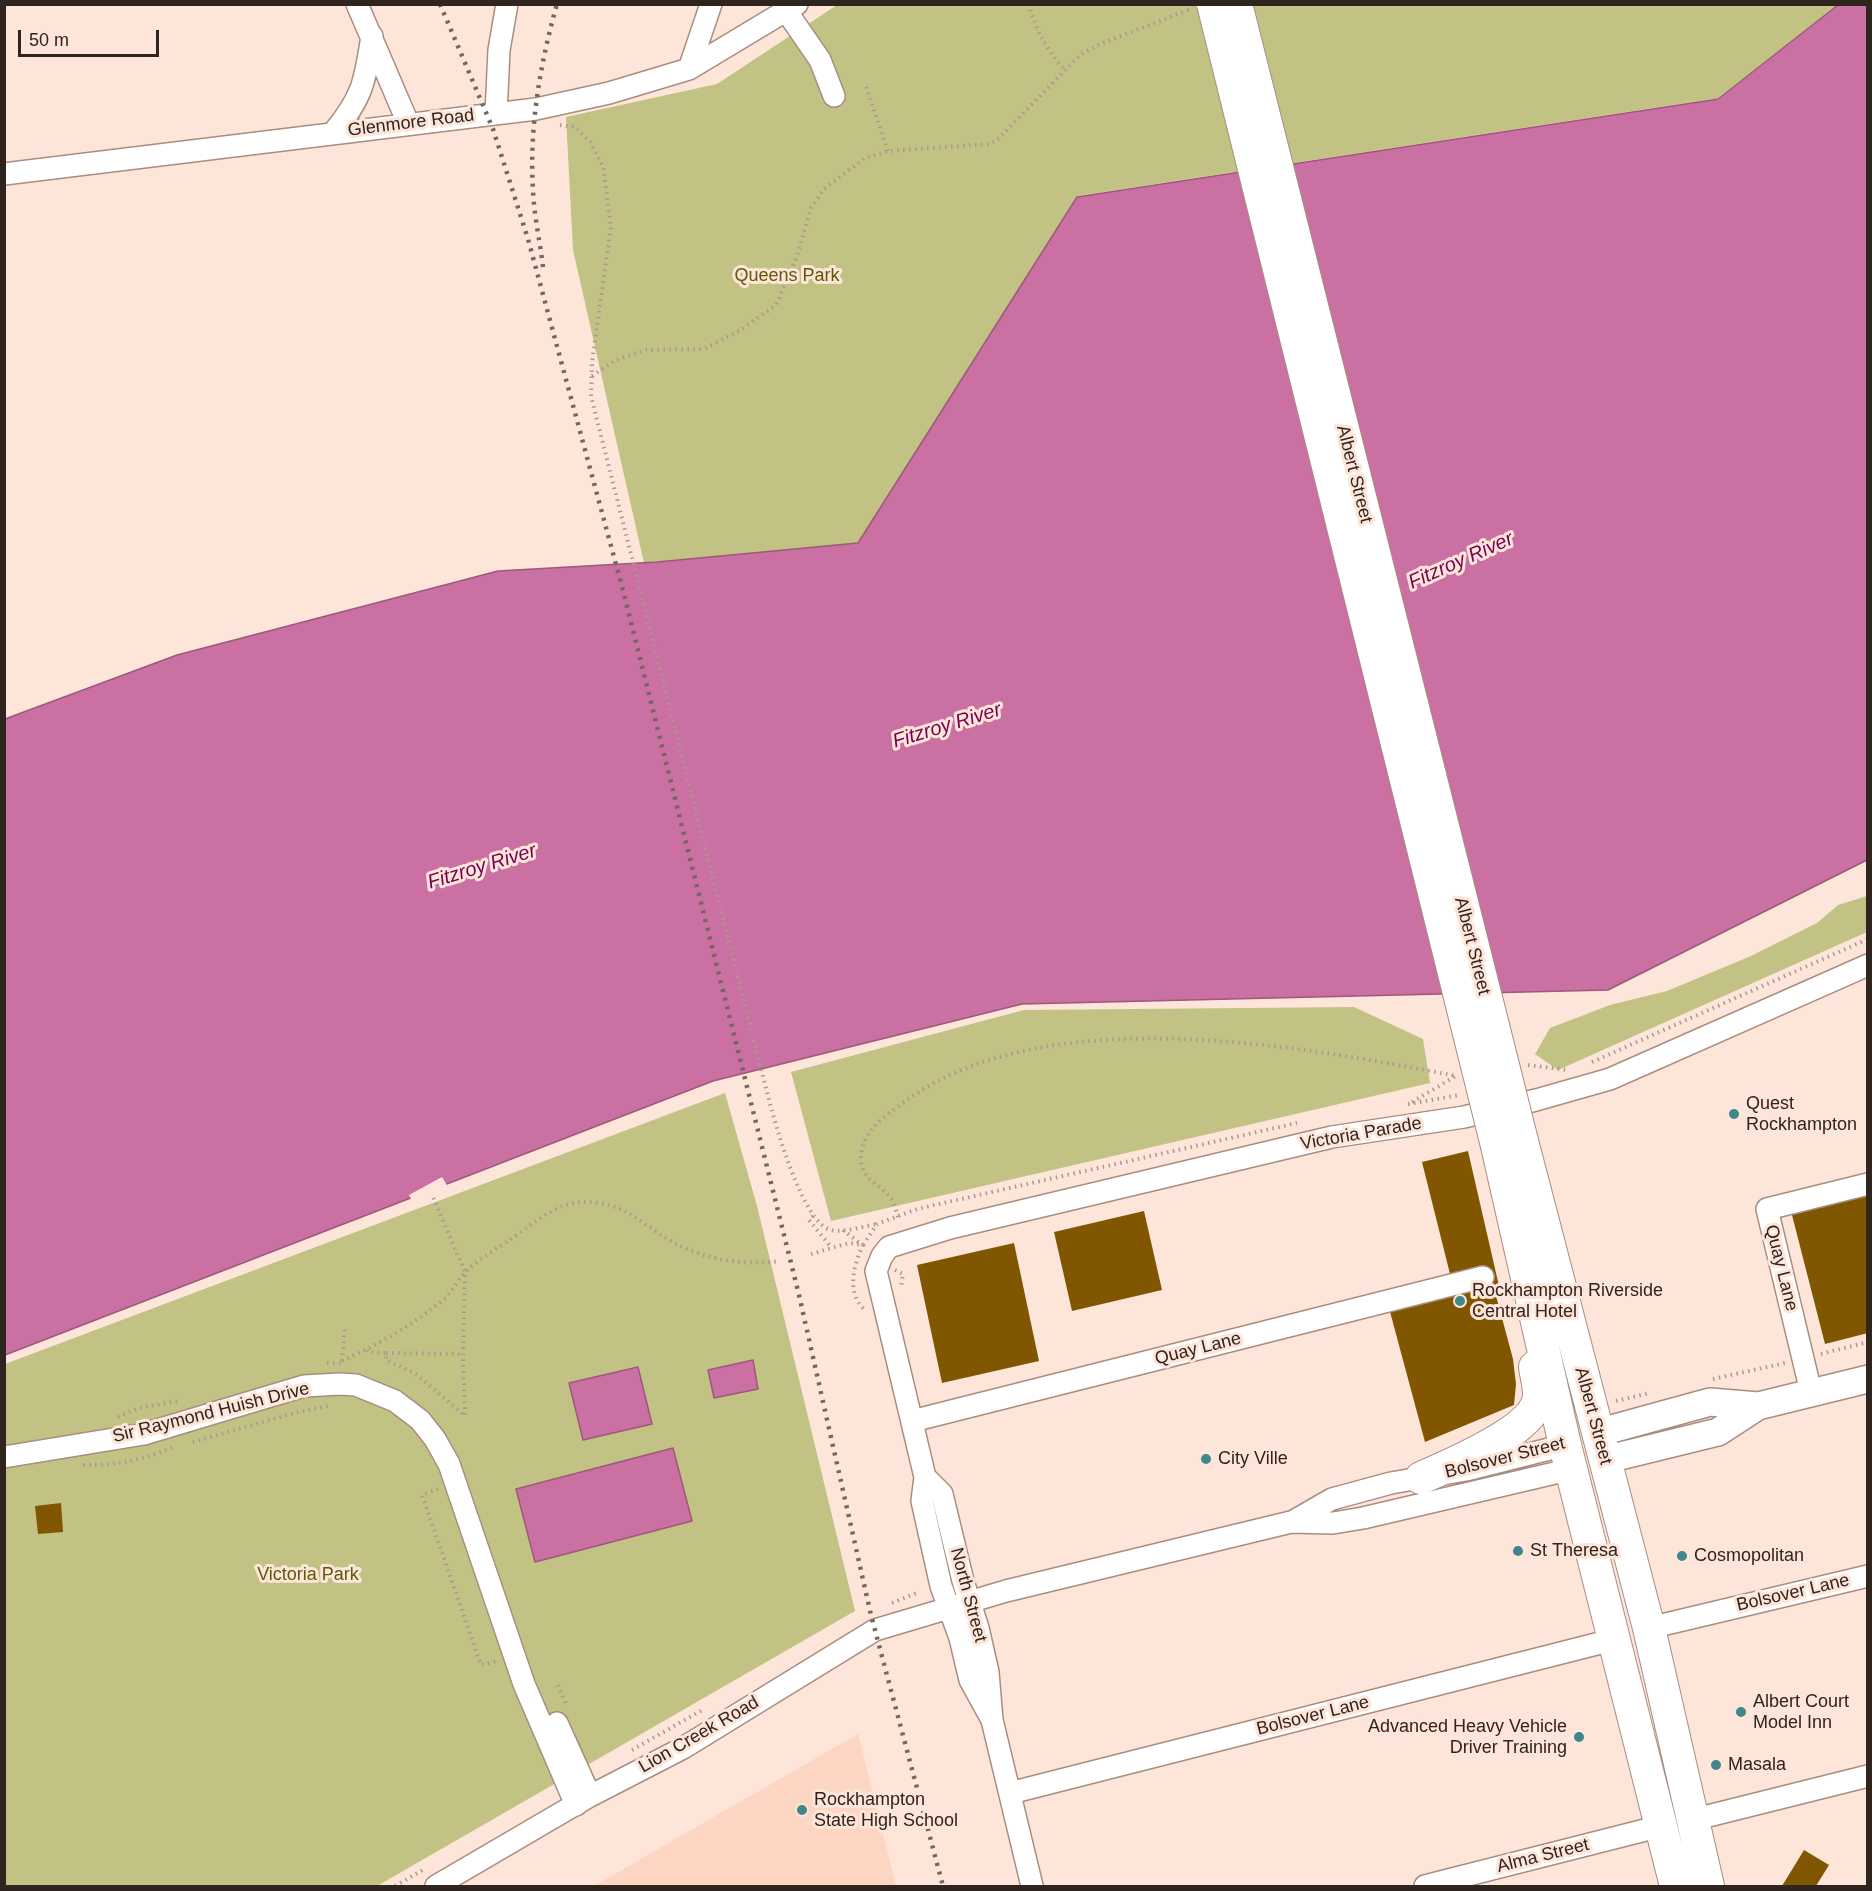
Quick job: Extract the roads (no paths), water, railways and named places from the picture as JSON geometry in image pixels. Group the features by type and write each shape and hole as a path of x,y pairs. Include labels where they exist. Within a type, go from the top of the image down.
{"highway":[{"name":"Albert Street","path":"1236,4 1509,1144 1523,1270 1676,1887"},
{"name":"Albert Street","path":"1205,6 1509,1144 1601,1446 1649,1628 1708,1887"},
{"path":"1421,1478 1512,1432 1528,1416 1540,1396 1523,1270"},
{"name":"Bolsover Street","path":"1568,1457 1601,1446"}],"main road":[{"name":"Bolsover Street","path":"1601,1446 1710,1402 1758,1406 1868,1379"}],"street":[{"path":"357,4 408,123"},
{"path":"496,114 499,50 507,4"},
{"path":"688,69 711,4"},
{"path":"792,8 820,60 834,96"},
{"name":"Glenmore Road","path":"4,174 536,109 609,93 688,69 792,8"},
{"path":"333,133 359,98 366,77 372,35"},
{"path":"4,186 69,167"},
{"name":"Victoria Parade","path":"880,1294 876,1271 889,1246 950,1228 1332,1137 1464,1117 1536,1100 1610,1078 1868,965"},
{"name":"Quay Lane","path":"1811,1392 1767,1209 1868,1184"},
{"name":"Quay Lane","path":"912,1421 1483,1277"},
{"name":"North Street","path":"880,1294 912,1421 924,1477 921,1501 948,1608 960,1638 970,1680 992,1720"},
{"name":"Sir Raymond Huish Drive","path":"4,1457 144,1434 304,1386 356,1385 394,1401 420,1420 435,1439 449,1464 496,1608 537,1678 583,1801"},
{"name":"Bolsover Street","path":"1292,1522 1332,1499 1421,1478 1568,1457"},
{"name":"Bolsover Street","path":"969,1602 1292,1522 1333,1523 1363,1518 1568,1457"},
{"name":"North Street","path":"924,1477 942,1494 969,1602 978,1628 988,1672 992,1720 1032,1887"},
{"name":"Bolsover Lane","path":"1649,1628 1868,1576"},
{"name":"Lion Creek Road","path":"436,1887 583,1801 683,1748 875,1630 969,1602"},
{"name":"Bolsover Lane","path":"1010,1793 1616,1639"},
{"path":"1692,1820 1868,1776"},
{"name":"Alma Street","path":"1425,1887 1661,1826"}],"water":[{"name":"Fitzroy River","path":"1838,5 1867,5 1867,860 1608,990 1022,1004 713,1081 5,1355 5,719 177,655 498,571 657,562 858,543 1077,197 1718,99"},
{"path":"753,1360 758,1389 714,1398 708,1370"},
{"path":"638,1367 652,1424 583,1440 569,1383"},
{"path":"673,1448 692,1521 535,1562 516,1489"}],"railway":[{"path":"440,4 493,129 528,239 624,594 799,1295 871,1615 943,1886"},
{"path":"543,267 534,200 532,167 534,120 541,73 557,4"}],"place":[{"name":"Quest Rockhampton","path":"1734,1114"},
{"name":"Rockhampton Riverside Central Hotel","path":"1460,1301"},
{"name":"City Ville","path":"1206,1459"},
{"name":"St Theresa","path":"1518,1551"},
{"name":"Cosmopolitan","path":"1682,1556"},
{"name":"Albert Court Model Inn","path":"1741,1712"},
{"name":"Advanced Heavy Vehicle Driver Training","path":"1579,1737"},
{"name":"Masala","path":"1716,1765"},
{"name":"Rockhampton State High School","path":"802,1810"}],"park label":[{"name":"Queens Park","path":"787,276"},
{"name":"Victoria Park","path":"308,1575"}]}
